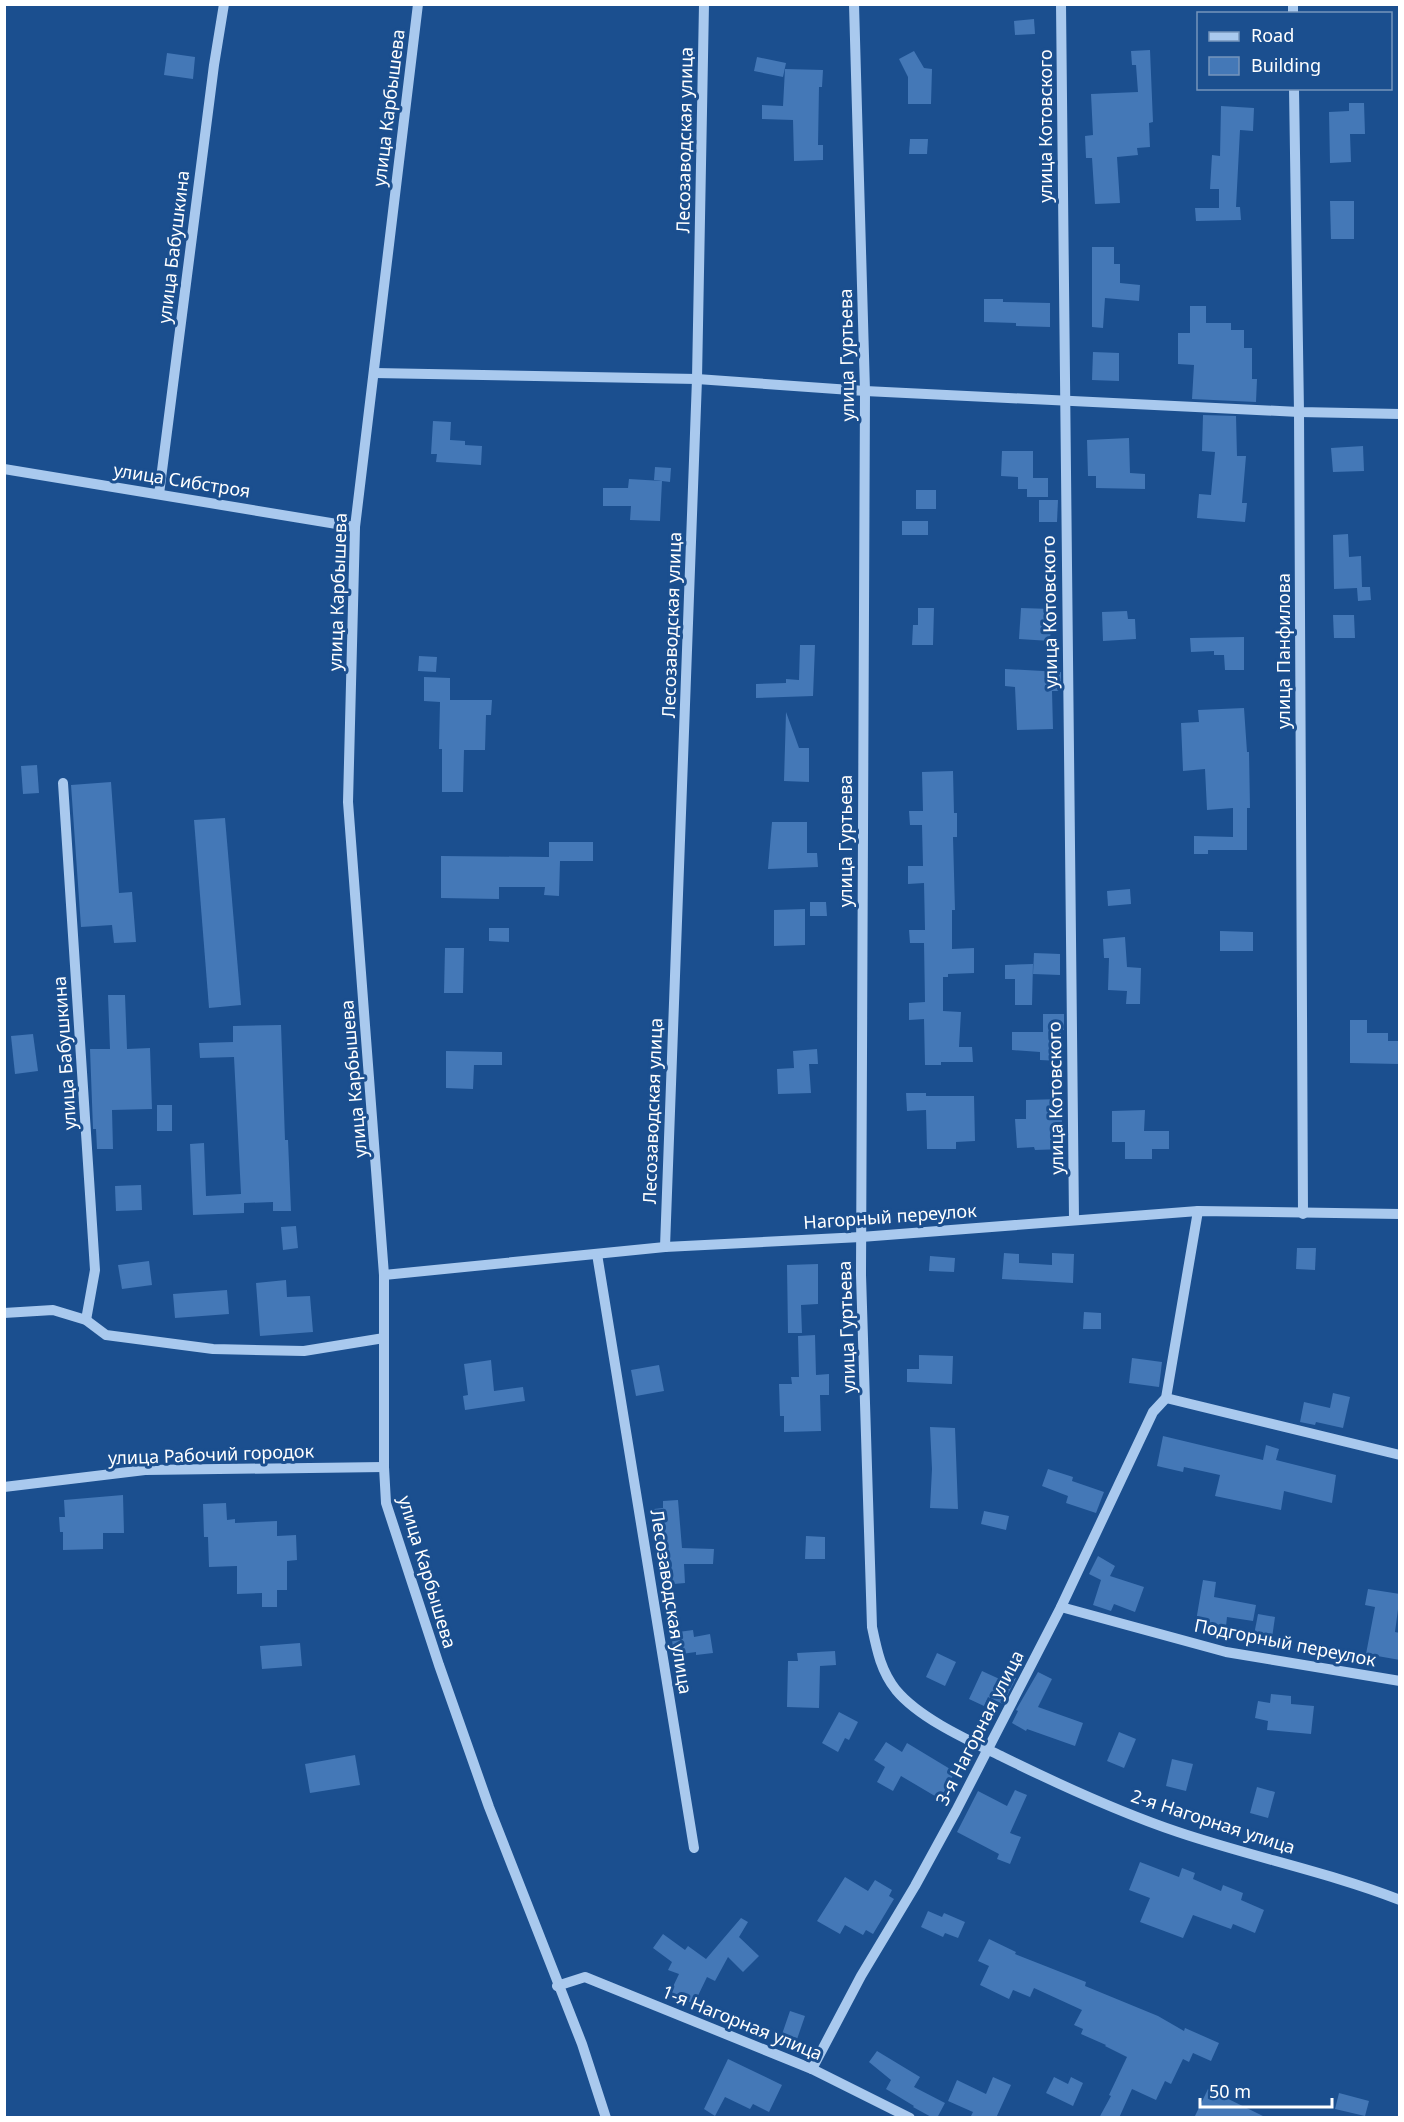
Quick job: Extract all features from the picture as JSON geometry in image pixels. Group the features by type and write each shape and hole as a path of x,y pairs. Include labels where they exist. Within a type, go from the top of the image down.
{"street":[{"name":"улица Бабушкина","path":"159,494 214,65 224,4"},
{"name":"улица Карбышева","path":"418,4 355,527 348,802 384,1275 386,1503 489,1807 557,1986 582,2044 606,2118"},
{"name":"Лесозаводская улица","path":"665,1247 697,379 704,4"},
{"name":"улица Гуртьева","path":"854,4 865,391 861,1286 872,1627 878,1657 885,1675"},
{"name":"улица Котовского","path":"1061,4 1074,1219"},
{"name":"улица Панфилова","path":"1294,90 1299,412 1303,1214"},
{"path":"374,372 697,379 865,391 1299,412 1400,414"},
{"name":"улица Сибстроя","path":"4,469 355,527"},
{"name":"улица Бабушкина","path":"63,783 96,1270 86,1320"},
{"name":"Нагорный переулок","path":"384,1275 665,1247 861,1237 1198,1211 1400,1214"},
{"name":"3-я Нагорная улица","path":"812,2069 861,1976 915,1886 987,1750 1061,1607 1153,1412 1166,1398 1198,1211"},
{"name":"Лесозаводская улица","path":"597,1254 694,1848"},
{"path":"4,1313 53,1310 86,1320 106,1335 213,1349 304,1351 384,1338"},
{"path":"1166,1398 1400,1455"},
{"name":"улица Рабочий городок","path":"4,1487 145,1470 384,1467"},
{"name":"Подгорный переулок","path":"1061,1607 1226,1652 1400,1681"},
{"name":"2-я Нагорная улица","path":"885,1675 898,1692 948,1730 1065,1787 1178,1832 1368,1888 1400,1900"},
{"name":"1-я Нагорная улица","path":"557,1986 585,1977 812,2069 910,2118"}],"building":[{"path":"1034,19 1035,34 1015,35 1014,21"},
{"path":"1150,50 1153,122 1149,123 1150,147 1137,148 1138,155 1117,157 1120,203 1095,204 1092,158 1086,158 1085,136 1093,135 1091,94 1138,92 1136,65 1132,65 1131,51"},
{"path":"914,51 924,68 932,69 931,104 908,104 908,77 899,59"},
{"path":"167,53 195,57 193,79 164,75"},
{"path":"757,57 786,63 783,77 754,71"},
{"path":"785,69 823,70 822,87 819,87 818,145 823,145 823,160 794,161 793,120 762,119 762,105 783,106"},
{"path":"1349,103 1364,103 1365,134 1350,134 1351,162 1330,163 1329,112 1349,111"},
{"path":"1221,106 1254,108 1253,131 1240,130 1236,207 1240,207 1241,220 1196,221 1195,208 1219,208 1219,189 1210,189 1212,155 1220,156"},
{"path":"910,139 928,139 927,154 909,154"},
{"path":"1330,201 1354,201 1354,239 1331,239"},
{"path":"1092,247 1114,247 1114,264 1120,264 1120,283 1140,285 1139,301 1105,298 1103,328 1092,327"},
{"path":"984,299 1003,299 1003,302 1050,303 1050,327 984,322"},
{"path":"1190,306 1206,306 1206,323 1231,323 1231,330 1244,330 1244,348 1252,348 1252,379 1257,379 1256,402 1192,399 1194,365 1178,364 1178,333 1190,333"},
{"path":"1093,352 1119,353 1119,381 1092,380"},
{"path":"1203,415 1236,416 1237,456 1246,456 1242,503 1247,503 1245,522 1197,518 1199,494 1211,495 1215,452 1202,451"},
{"path":"433,421 451,422 450,440 465,441 465,445 482,446 481,465 436,462 437,454 431,454"},
{"path":"1129,438 1130,473 1145,474 1145,489 1096,488 1096,476 1088,476 1087,440"},
{"path":"1363,446 1364,471 1333,472 1331,448"},
{"path":"1002,451 1033,451 1033,478 1048,478 1048,497 1027,497 1027,489 1018,489 1018,477 1001,476"},
{"path":"655,467 671,468 670,482 654,480"},
{"path":"629,479 662,481 660,521 630,520 631,506 603,506 603,488 628,488"},
{"path":"916,490 936,490 936,509 916,509"},
{"path":"1039,500 1058,500 1057,522 1039,522"},
{"path":"902,521 928,521 928,535 902,535"},
{"path":"1348,534 1349,557 1361,556 1362,587 1370,587 1371,600 1358,601 1357,588 1334,589 1333,535"},
{"path":"918,608 934,608 933,645 912,645 913,625 918,625"},
{"path":"1021,608 1052,609 1050,641 1019,639"},
{"path":"1127,611 1128,619 1135,619 1136,639 1103,641 1102,612"},
{"path":"1333,615 1354,615 1355,638 1334,638"},
{"path":"1244,637 1244,670 1225,670 1224,655 1214,655 1214,651 1191,652 1190,638"},
{"path":"800,645 815,645 813,696 756,698 756,684 786,683 786,679 799,680"},
{"path":"419,656 437,657 436,672 418,671"},
{"path":"1005,669 1061,672 1061,691 1052,691 1053,729 1017,730 1015,687 1005,686"},
{"path":"424,677 450,678 450,700 492,700 491,715 486,715 485,750 464,750 463,792 442,792 442,749 439,749 440,702 424,701"},
{"path":"1244,708 1247,752 1249,752 1250,808 1247,808 1247,850 1208,850 1208,854 1194,854 1194,836 1233,837 1233,808 1207,810 1205,769 1183,771 1181,723 1199,722 1198,710"},
{"path":"786,712 799,748 809,748 809,782 784,781"},
{"path":"37,765 39,793 23,794 21,766"},
{"path":"953,771 957,837 953,837 955,910 952,910 952,949 974,948 974,973 948,974 948,977 943,977 943,1011 961,1012 959,1047 972,1047 973,1062 941,1062 941,1065 925,1065 924,1019 909,1020 909,1003 925,1002 924,943 910,943 909,930 925,930 924,883 908,884 908,866 923,866 922,825 910,825 909,811 923,811 922,772"},
{"path":"111,782 119,893 132,892 136,942 114,943 112,925 81,927 71,785"},
{"path":"225,818 241,1005 209,1008 194,820"},
{"path":"772,822 807,822 807,853 817,853 818,867 768,869"},
{"path":"549,842 593,842 593,861 560,861 559,896 544,895 545,887 499,887 499,899 441,898 441,856 549,857"},
{"path":"1130,889 1131,904 1108,906 1107,891"},
{"path":"810,902 826,902 827,916 810,916"},
{"path":"805,909 805,945 774,946 774,910"},
{"path":"489,928 509,928 509,942 489,941"},
{"path":"1220,931 1253,932 1253,951 1220,951"},
{"path":"1125,937 1127,967 1141,968 1140,1004 1126,1004 1127,991 1108,990 1109,958 1104,958 1103,939"},
{"path":"445,948 464,948 463,993 444,993"},
{"path":"1034,953 1060,954 1060,975 1033,974"},
{"path":"1033,964 1032,1005 1015,1005 1015,979 1005,979 1005,965"},
{"path":"108,995 125,995 127,1049 150,1048 152,1109 112,1110 113,1149 97,1149 96,1129 93,1129 90,1049 110,1049"},
{"path":"1043,1014 1064,1014 1060,1061 1040,1060 1040,1052 1012,1050 1012,1032 1043,1032"},
{"path":"1350,1020 1367,1020 1367,1033 1388,1033 1388,1041 1399,1041 1399,1064 1350,1063"},
{"path":"281,1025 285,1140 288,1140 291,1211 273,1211 273,1202 244,1203 244,1213 193,1215 190,1144 204,1143 206,1196 241,1194 234,1057 200,1058 199,1043 233,1042 233,1026"},
{"path":"33,1034 38,1071 15,1074 11,1036"},
{"path":"817,1049 818,1064 809,1064 811,1093 778,1094 777,1069 794,1068 793,1051"},
{"path":"446,1051 502,1052 502,1065 474,1065 473,1089 446,1088"},
{"path":"906,1093 926,1093 926,1096 974,1096 975,1141 956,1142 956,1149 927,1149 926,1110 907,1111"},
{"path":"1061,1099 1063,1149 1017,1148 1015,1119 1026,1119 1026,1100"},
{"path":"157,1105 172,1105 172,1131 157,1131"},
{"path":"1145,1110 1144,1131 1169,1131 1169,1149 1152,1149 1152,1159 1125,1159 1125,1142 1112,1142 1112,1111"},
{"path":"141,1185 142,1210 116,1211 115,1186"},
{"path":"296,1226 298,1248 283,1250 281,1227"},
{"path":"1297,1248 1316,1248 1315,1270 1296,1269"},
{"path":"1004,1253 1019,1254 1019,1263 1052,1265 1052,1253 1074,1254 1073,1283 1002,1279"},
{"path":"930,1256 955,1258 954,1272 929,1271"},
{"path":"149,1261 152,1285 122,1289 118,1265"},
{"path":"818,1264 818,1304 801,1305 802,1333 788,1333 787,1265"},
{"path":"286,1280 287,1297 310,1296 313,1332 260,1336 256,1283"},
{"path":"227,1290 229,1314 175,1318 173,1294"},
{"path":"1084,1312 1101,1313 1101,1329 1083,1329"},
{"path":"815,1335 816,1375 829,1374 829,1395 820,1395 821,1431 784,1432 784,1416 780,1416 779,1384 792,1384 791,1377 799,1377 798,1336"},
{"path":"919,1355 953,1356 952,1384 907,1382 907,1369 919,1369"},
{"path":"1132,1358 1162,1362 1159,1387 1129,1383"},
{"path":"491,1360 494,1391 523,1387 525,1401 465,1410 463,1396 468,1395 464,1364"},
{"path":"659,1365 664,1391 636,1396 631,1370"},
{"path":"1333,1393 1350,1397 1343,1428 1316,1422 1315,1425 1300,1422 1304,1402 1330,1408"},
{"path":"930,1427 955,1428 958,1509 930,1508 932,1469"},
{"path":"1163,1436 1263,1460 1266,1445 1279,1449 1276,1460 1336,1475 1332,1503 1284,1491 1281,1510 1215,1496 1220,1475 1184,1467 1183,1472 1157,1466"},
{"path":"1048,1469 1073,1477 1072,1481 1104,1492 1096,1513 1066,1503 1068,1496 1042,1486"},
{"path":"123,1495 124,1533 103,1533 103,1549 63,1550 63,1532 60,1532 59,1517 65,1517 64,1500"},
{"path":"678,1500 682,1548 714,1549 713,1564 684,1564 685,1583 662,1585 654,1509 663,1508 663,1501"},
{"path":"226,1503 227,1520 235,1519 235,1523 277,1521 277,1536 296,1535 297,1560 287,1561 287,1590 277,1590 277,1607 262,1607 262,1593 237,1594 237,1566 209,1567 208,1537 204,1537 203,1504"},
{"path":"984,1511 1009,1516 1006,1530 981,1524"},
{"path":"806,1536 825,1537 825,1559 805,1559"},
{"path":"1098,1556 1115,1566 1110,1576 1144,1587 1135,1612 1114,1604 1111,1611 1093,1605 1101,1580 1089,1574"},
{"path":"1203,1580 1216,1582 1214,1597 1256,1605 1253,1621 1227,1617 1226,1626 1196,1621"},
{"path":"1368,1589 1400,1594 1395,1632 1400,1633 1400,1660 1366,1654 1375,1607 1365,1605"},
{"path":"1258,1614 1275,1617 1272,1638 1254,1635"},
{"path":"693,1630 694,1637 710,1634 713,1653 696,1655 696,1652 674,1655 671,1633"},
{"path":"300,1643 302,1666 262,1669 260,1646"},
{"path":"835,1651 836,1665 820,1666 819,1708 787,1707 788,1661 798,1661 797,1653"},
{"path":"937,1653 956,1662 945,1686 926,1677"},
{"path":"982,1671 1006,1682 1009,1675 1016,1678 1003,1704 988,1697 984,1706 969,1699"},
{"path":"1038,1672 1052,1679 1038,1707 1083,1723 1075,1746 1027,1729 1026,1731 1012,1723 1018,1711 1016,1710"},
{"path":"1271,1694 1291,1696 1291,1704 1314,1706 1311,1734 1267,1730 1268,1721 1255,1718 1258,1701 1270,1703"},
{"path":"839,1712 858,1722 849,1740 845,1738 838,1752 822,1743"},
{"path":"1119,1732 1136,1739 1124,1768 1107,1761"},
{"path":"886,1742 902,1752 907,1743 955,1772 940,1799 901,1776 893,1791 877,1782 885,1767 874,1760"},
{"path":"355,1755 360,1785 310,1793 305,1764"},
{"path":"1172,1759 1193,1764 1186,1791 1166,1786"},
{"path":"1257,1787 1275,1792 1268,1818 1250,1813"},
{"path":"1015,1790 1027,1795 1010,1833 1021,1837 1010,1864 997,1859 999,1854 957,1832 978,1791 1007,1806"},
{"path":"1140,1862 1179,1877 1182,1868 1195,1873 1193,1879 1221,1891 1223,1885 1243,1893 1241,1900 1264,1910 1255,1933 1233,1924 1231,1929 1193,1915 1183,1938 1140,1922 1150,1898 1129,1890"},
{"path":"845,1877 868,1891 875,1880 892,1890 889,1896 894,1899 873,1934 866,1930 863,1935 845,1925 840,1934 817,1921"},
{"path":"928,1911 942,1917 944,1913 965,1922 958,1938 945,1933 943,1937 921,1927"},
{"path":"741,1918 748,1922 739,1937 759,1956 743,1972 728,1957 715,1981 707,1977 694,2004 670,1993 679,1974 668,1970 672,1962 653,1948 663,1934 685,1950 688,1946 706,1959"},
{"path":"989,1939 1016,1952 1015,1954 1086,1982 1085,1986 1158,2016 1184,2031 1185,2028 1219,2043 1211,2061 1193,2053 1189,2062 1183,2059 1171,2084 1165,2081 1156,2100 1132,2089 1119,2118 1099,2118 1127,2057 1081,2034 1083,2029 1074,2025 1082,2010 1034,1988 1030,1997 1013,1990 1009,1999 980,1985 989,1966 978,1961"},
{"path":"790,2011 805,2016 795,2045 780,2040"},
{"path":"877,2051 920,2077 914,2087 945,2103 937,2118 913,2107 886,2089 891,2080 869,2062"},
{"path":"728,2059 782,2085 769,2112 753,2104 750,2109 725,2097 715,2116 704,2109"},
{"path":"993,2077 1011,2085 996,2118 970,2118 973,2112 948,2101 957,2080 986,2094"},
{"path":"1054,2077 1068,2084 1071,2077 1083,2083 1073,2106 1046,2093"},
{"path":"1208,2089 1267,2118 1194,2118"},
{"path":"1339,2093 1369,2101 1365,2116 1335,2109"}]}
